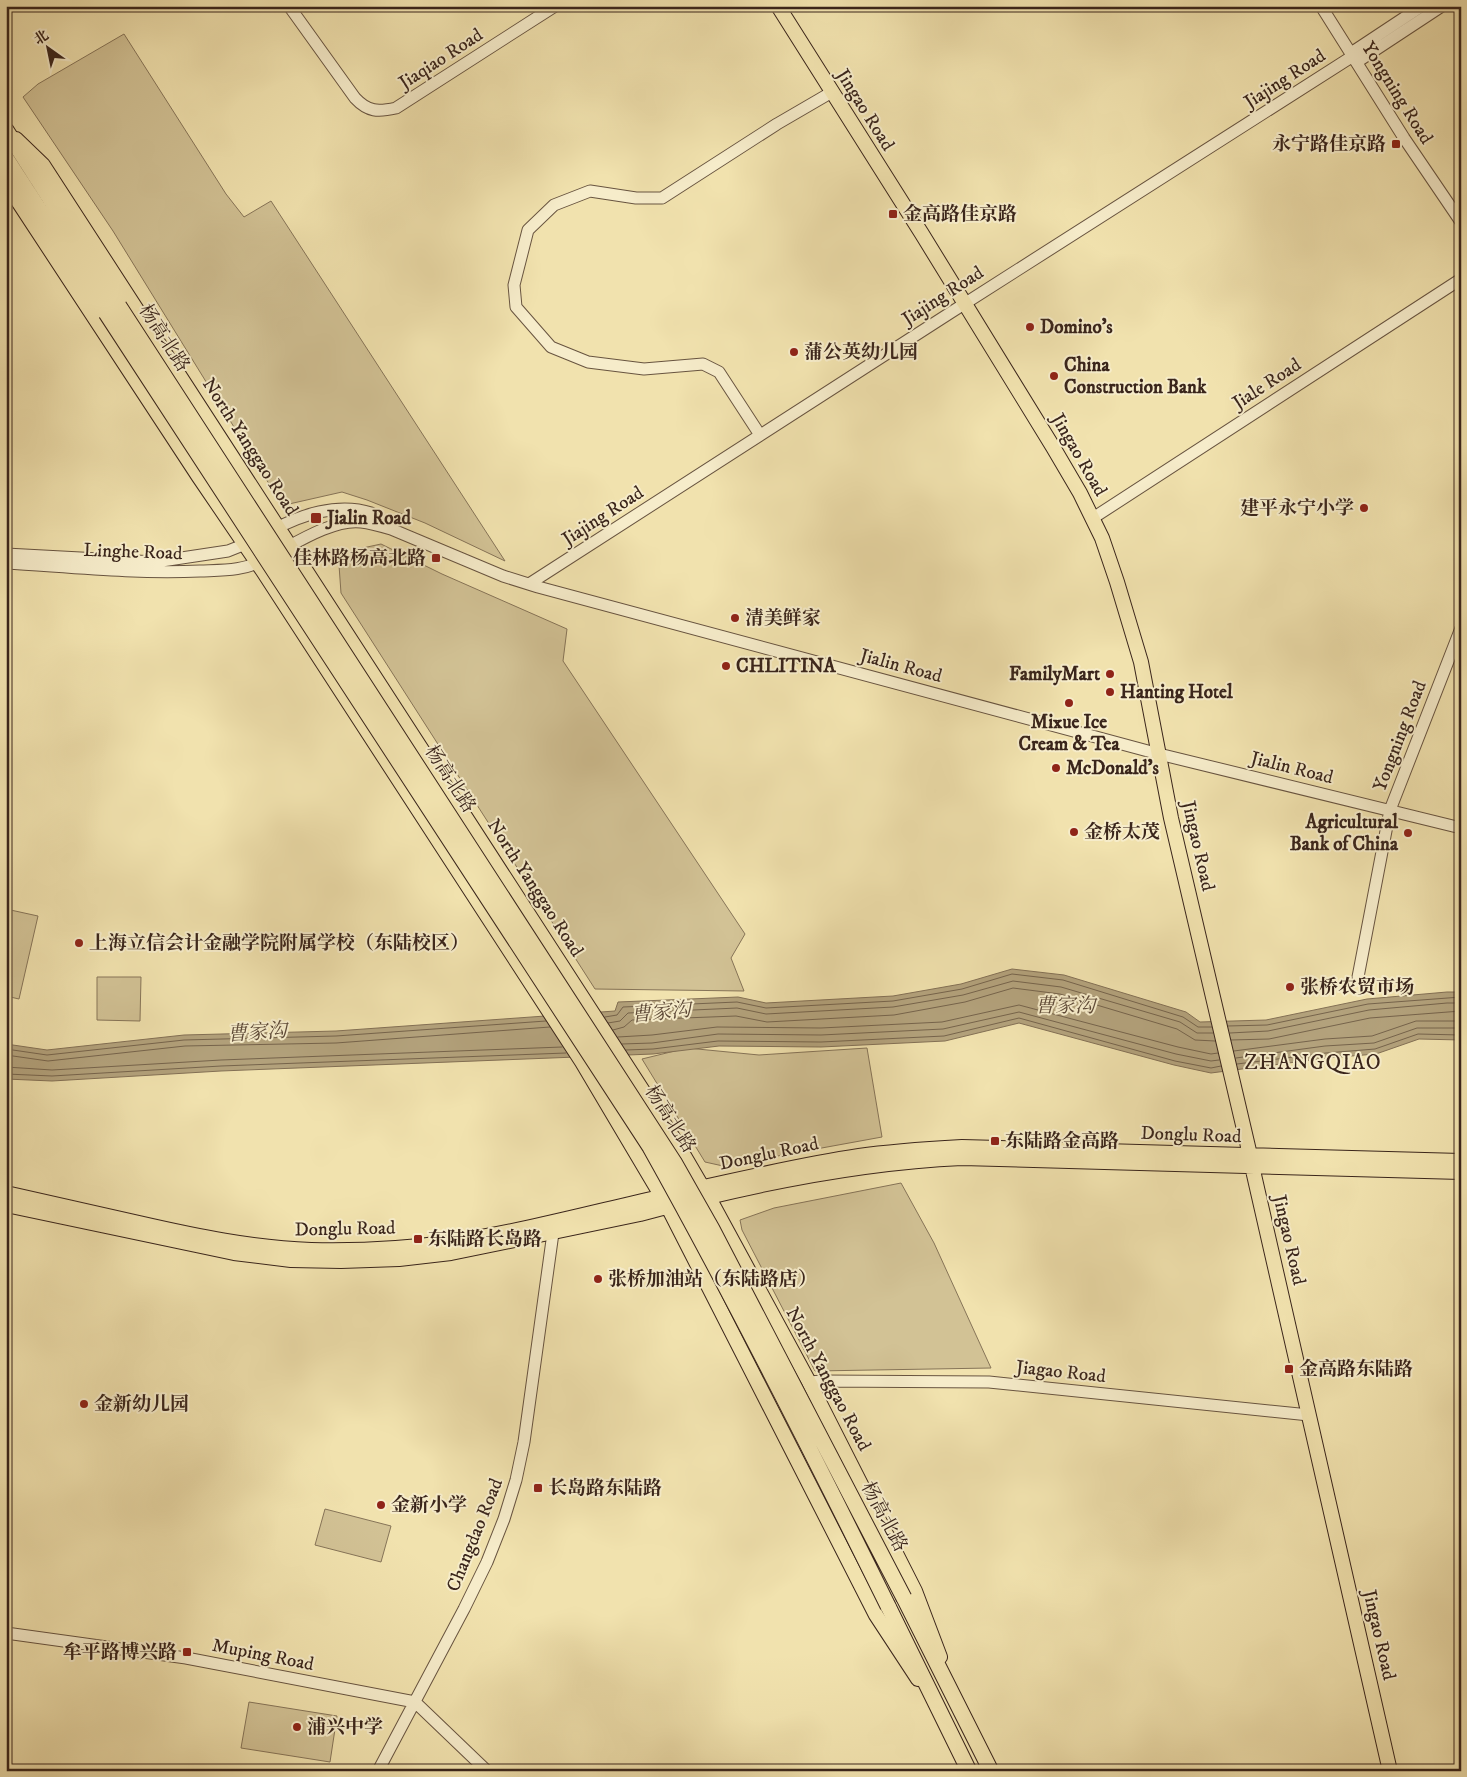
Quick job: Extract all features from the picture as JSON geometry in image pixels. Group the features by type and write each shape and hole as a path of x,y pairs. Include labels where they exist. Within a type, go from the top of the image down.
{"highway":[{"name":"North Yanggao Road","path":"6,131 113,310"},
{"path":"6,158 113,310"},
{"name":"杨高北路","path":"113,310 674,1162 712,1229 904,1598"},
{"name":"杨高北路","path":"113,310 650,1147 835,1500 942,1717"},
{"name":"North Yanggao Road","path":"904,1598 991,1771"},
{"path":"942,1717 969,1771"}],"main road":[{"name":"Jingao Road","path":"778,6 922,234 1053,447 1093,518 1117,582 1141,662 1171,818 1216,1005 1390,1771"},
{"name":"North Yanggao Road","path":"6,131 44,165 277,528 290,545 676,1142 809,1382 915,1591 960,1709"},
{"path":"6,180 8,186 258,563 582,1062 665,1202 876,1615 942,1717"},
{"name":"Donglu Road","path":"6,1205 197,1247 244,1255 291,1260 364,1261 427,1256 475,1249 553,1233 705,1192 829,1172 928,1160 1004,1158 1461,1162"},
{"name":"Donglu Road","path":"1251,1161 1461,1172"},
{"name":"Donglu Road","path":"6,1193 236,1243 292,1249 341,1250 398,1248 473,1238 635,1204 665,1202"}],"street":[{"name":"Jiaqiao Road","path":"289,6 345,86 361,105 380,112 396,108 555,6"},
{"name":"Yongning Road","path":"1321,6 1404,138 1461,222"},
{"name":"Jiajing Road","path":"1354,57 1422,6"},
{"name":"Jiajing Road","path":"533,586 1354,57 1442,6"},
{"path":"760,435 719,372 703,364 644,369 588,362 551,347 516,307 514,286 528,230 554,205 590,191 636,198 662,198 777,124 832,92"},
{"name":"Jiale Road","path":"1093,518 1461,279"},
{"name":"Jiajing Road","path":"533,586 760,435 966,306"},
{"name":"Linghe Road","path":"6,554 155,562 228,551 246,545 312,512 346,509 372,513 391,529"},
{"name":"Jialin Road","path":"258,563 297,541 343,523 359,521 391,529 503,576 533,586 1159,754 1461,828"},
{"name":"Linghe Road","path":"6,563 156,572 220,570 258,563"},
{"name":"Yongning Road","path":"1358,977 1390,810 1461,628"},
{"name":"Changdao Road","path":"378,1771 416,1702 487,1562 504,1519 516,1480 524,1442 553,1233"},
{"name":"Jiagao Road","path":"809,1382 989,1382 1309,1415"},
{"name":"Muping Road","path":"6,1633 186,1658 416,1702"},
{"path":"416,1702 487,1771"}],"shaded area":[{"path":"124,34 226,194 244,217 271,201 505,561 425,523 342,492 289,504 271,487 113,231 23,97 38,84"},
{"path":"381,544 442,574 567,629 563,661 745,934 731,958 744,991 595,989 341,593 339,565 358,549"},
{"path":"6,909 38,916 19,999 6,996"},
{"path":"97,977 141,977 140,1021 97,1020"},
{"path":"687,1048 759,1055 867,1048 882,1137 723,1166 705,1162 642,1059"},
{"path":"901,1183 934,1243 991,1368 815,1371 742,1230 740,1220 774,1208"},
{"path":"325,1509 391,1526 381,1562 315,1545"},
{"path":"249,1702 337,1716 330,1762 241,1748"}],"water":[{"name":"曹家沟","path":"1012,969 1064,975 1186,1012 1200,1022 1266,1020 1367,999 1461,992 1461,1040 1419,1039 1376,1054 1327,1058 1211,1073 1174,1065 1019,1023 945,1041 821,1047 719,1046 653,1054 221,1071 52,1081 6,1079 6,1044 47,1050 184,1035 336,1031 615,1011 618,1002 738,997 766,1003 893,996 961,984"}],"place":[{"name":"永宁路佳京路","path":"1396,144"},
{"name":"金高路佳京路","path":"893,214"},
{"name":"Domino's","path":"1030,327"},
{"name":"蒲公英幼儿园","path":"794,352"},
{"name":"China Construction Bank","path":"1054,376"},
{"name":"建平永宁小学","path":"1364,508"},
{"name":"Jialin Road","path":"316,518"},
{"name":"佳林路杨高北路","path":"436,558"},
{"name":"清美鲜家","path":"735,618"},
{"name":"CHLITINA","path":"726,666"},
{"name":"FamilyMart","path":"1110,674"},
{"name":"Hanting Hotel","path":"1110,692"},
{"name":"Mixue Ice Cream & Tea","path":"1069,703"},
{"name":"McDonald's","path":"1056,768"},
{"name":"金桥太茂","path":"1074,832"},
{"name":"Agricultural Bank of China","path":"1408,833"},
{"name":"上海立信会计金融学院附属学校（东陆校区）","path":"79,943"},
{"name":"张桥农贸市场","path":"1290,987"},
{"name":"东陆路金高路","path":"995,1141"},
{"name":"东陆路长岛路","path":"418,1239"},
{"name":"张桥加油站（东陆路店）","path":"598,1279"},
{"name":"金高路东陆路","path":"1289,1369"},
{"name":"金新幼儿园","path":"84,1404"},
{"name":"长岛路东陆路","path":"538,1488"},
{"name":"金新小学","path":"381,1505"},
{"name":"牟平路博兴路","path":"187,1652"},
{"name":"浦兴中学","path":"297,1727"}],"district":[{"name":"ZHANGQIAO","path":"1313,1063"}]}
